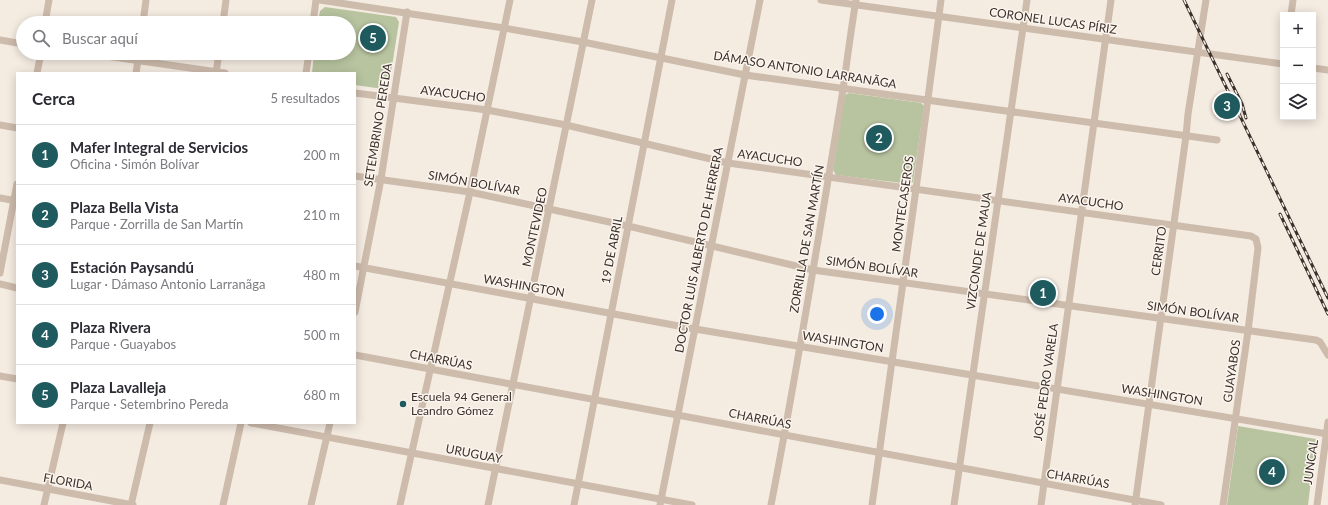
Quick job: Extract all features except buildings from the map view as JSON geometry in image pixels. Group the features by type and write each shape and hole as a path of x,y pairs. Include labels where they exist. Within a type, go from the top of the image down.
{"street":[{"path":"46,16 49,0"},
{"path":"144,16 146,0"},
{"path":"224,16 226,0"},
{"path":"314,16 316,0"},
{"name":"DÁMASO ANTONIO LARRANÃGA","path":"320,0 407,12 504,28 660,57 745,75 1217,140"},
{"path":"400,505 488,110 510,0"},
{"name":"MONTEVIDEO","path":"488,505 592,0"},
{"name":"19 DE ABRIL","path":"574,505 672,0"},
{"name":"DOCTOR LUIS ALBERTO DE HERRERA","path":"661,502 760,0"},
{"name":"CORONEL LUCAS PÍRIZ","path":"821,0 855,2 939,16 1280,64"},
{"name":"MONTECASEROS","path":"872,505 941,0"},
{"name":"VIZCONDE DE MAUA","path":"954,505 1027,0"},
{"name":"JOSÉ PEDRO VARELA","path":"1041,505 1111,0"},
{"name":"CERRITO","path":"1135,503 1188,114 1206,0"},
{"path":"1291,12 1293,0"},
{"name":"ZORRILLA DE SAN MARTÍN","path":"771,505 785,435 813,270 843,88 855,2"},
{"name":"SETEMBRINO PEREDA","path":"356,307 381,179 407,12"},
{"path":"0,40 16,43"},
{"path":"37,72 39,60"},
{"path":"131,60 216,72 218,60"},
{"path":"306,72 308,60"},
{"path":"136,72 138,61"},
{"path":"1316,68 1328,70"},
{"name":"AYACUCHO","path":"356,92 488,110 728,163 1081,211 1251,236 1256,239"},
{"path":"0,125 16,128"},
{"name":"SIMÓN BOLÍVAR","path":"356,176 470,192 628,226 813,270 1316,340 1320,342 1328,355"},
{"path":"0,198 15,201 0,274"},
{"name":"GUAYABOS","path":"1223,505 1248,331 1258,248 1256,239"},
{"name":"WASHINGTON","path":"356,266 695,329 1327,434"},
{"path":"0,284 16,288"},
{"name":"CHARRÚAS","path":"356,354 1043,484 1135,503 1161,505"},
{"path":"0,376 16,379"},
{"name":"JUNCAL","path":"1317,505 1328,422"},
{"path":"44,505 63,424"},
{"path":"131,505 150,424"},
{"path":"223,505 241,424"},
{"name":"URUGUAY","path":"256,424 578,484 661,502 692,505"},
{"path":"311,505 330,424"},
{"name":"FLORIDA","path":"0,480 131,505"}],"green space":[{"path":"325,7 396,17 399,22 389,85 383,89 356,85 356,72 312,72 313,60 356,60 356,16 319,16 320,11"},
{"path":"849,93 921,103 924,106 913,182 910,184 836,175 833,170 845,95"},
{"path":"1238,426 1316,439 1308,505 1227,505"}],"railway":[{"path":"1184,0 1328,298"},
{"path":"1227,74 1242,104 1246,118"},
{"path":"1280,214 1328,314"}],"place":[{"name":"Plaza Lavalleja","path":"373,38"},
{"name":"Estación Paysandú","path":"1227,106"},
{"name":"Plaza Bella Vista","path":"879,138"},
{"name":"Mafer Integral de Servicios","path":"1043,293"},
{"name":"Escuela 94 General Leandro Gómez","path":"403,404"},
{"name":"Plaza Rivera","path":"1272,472"}]}
